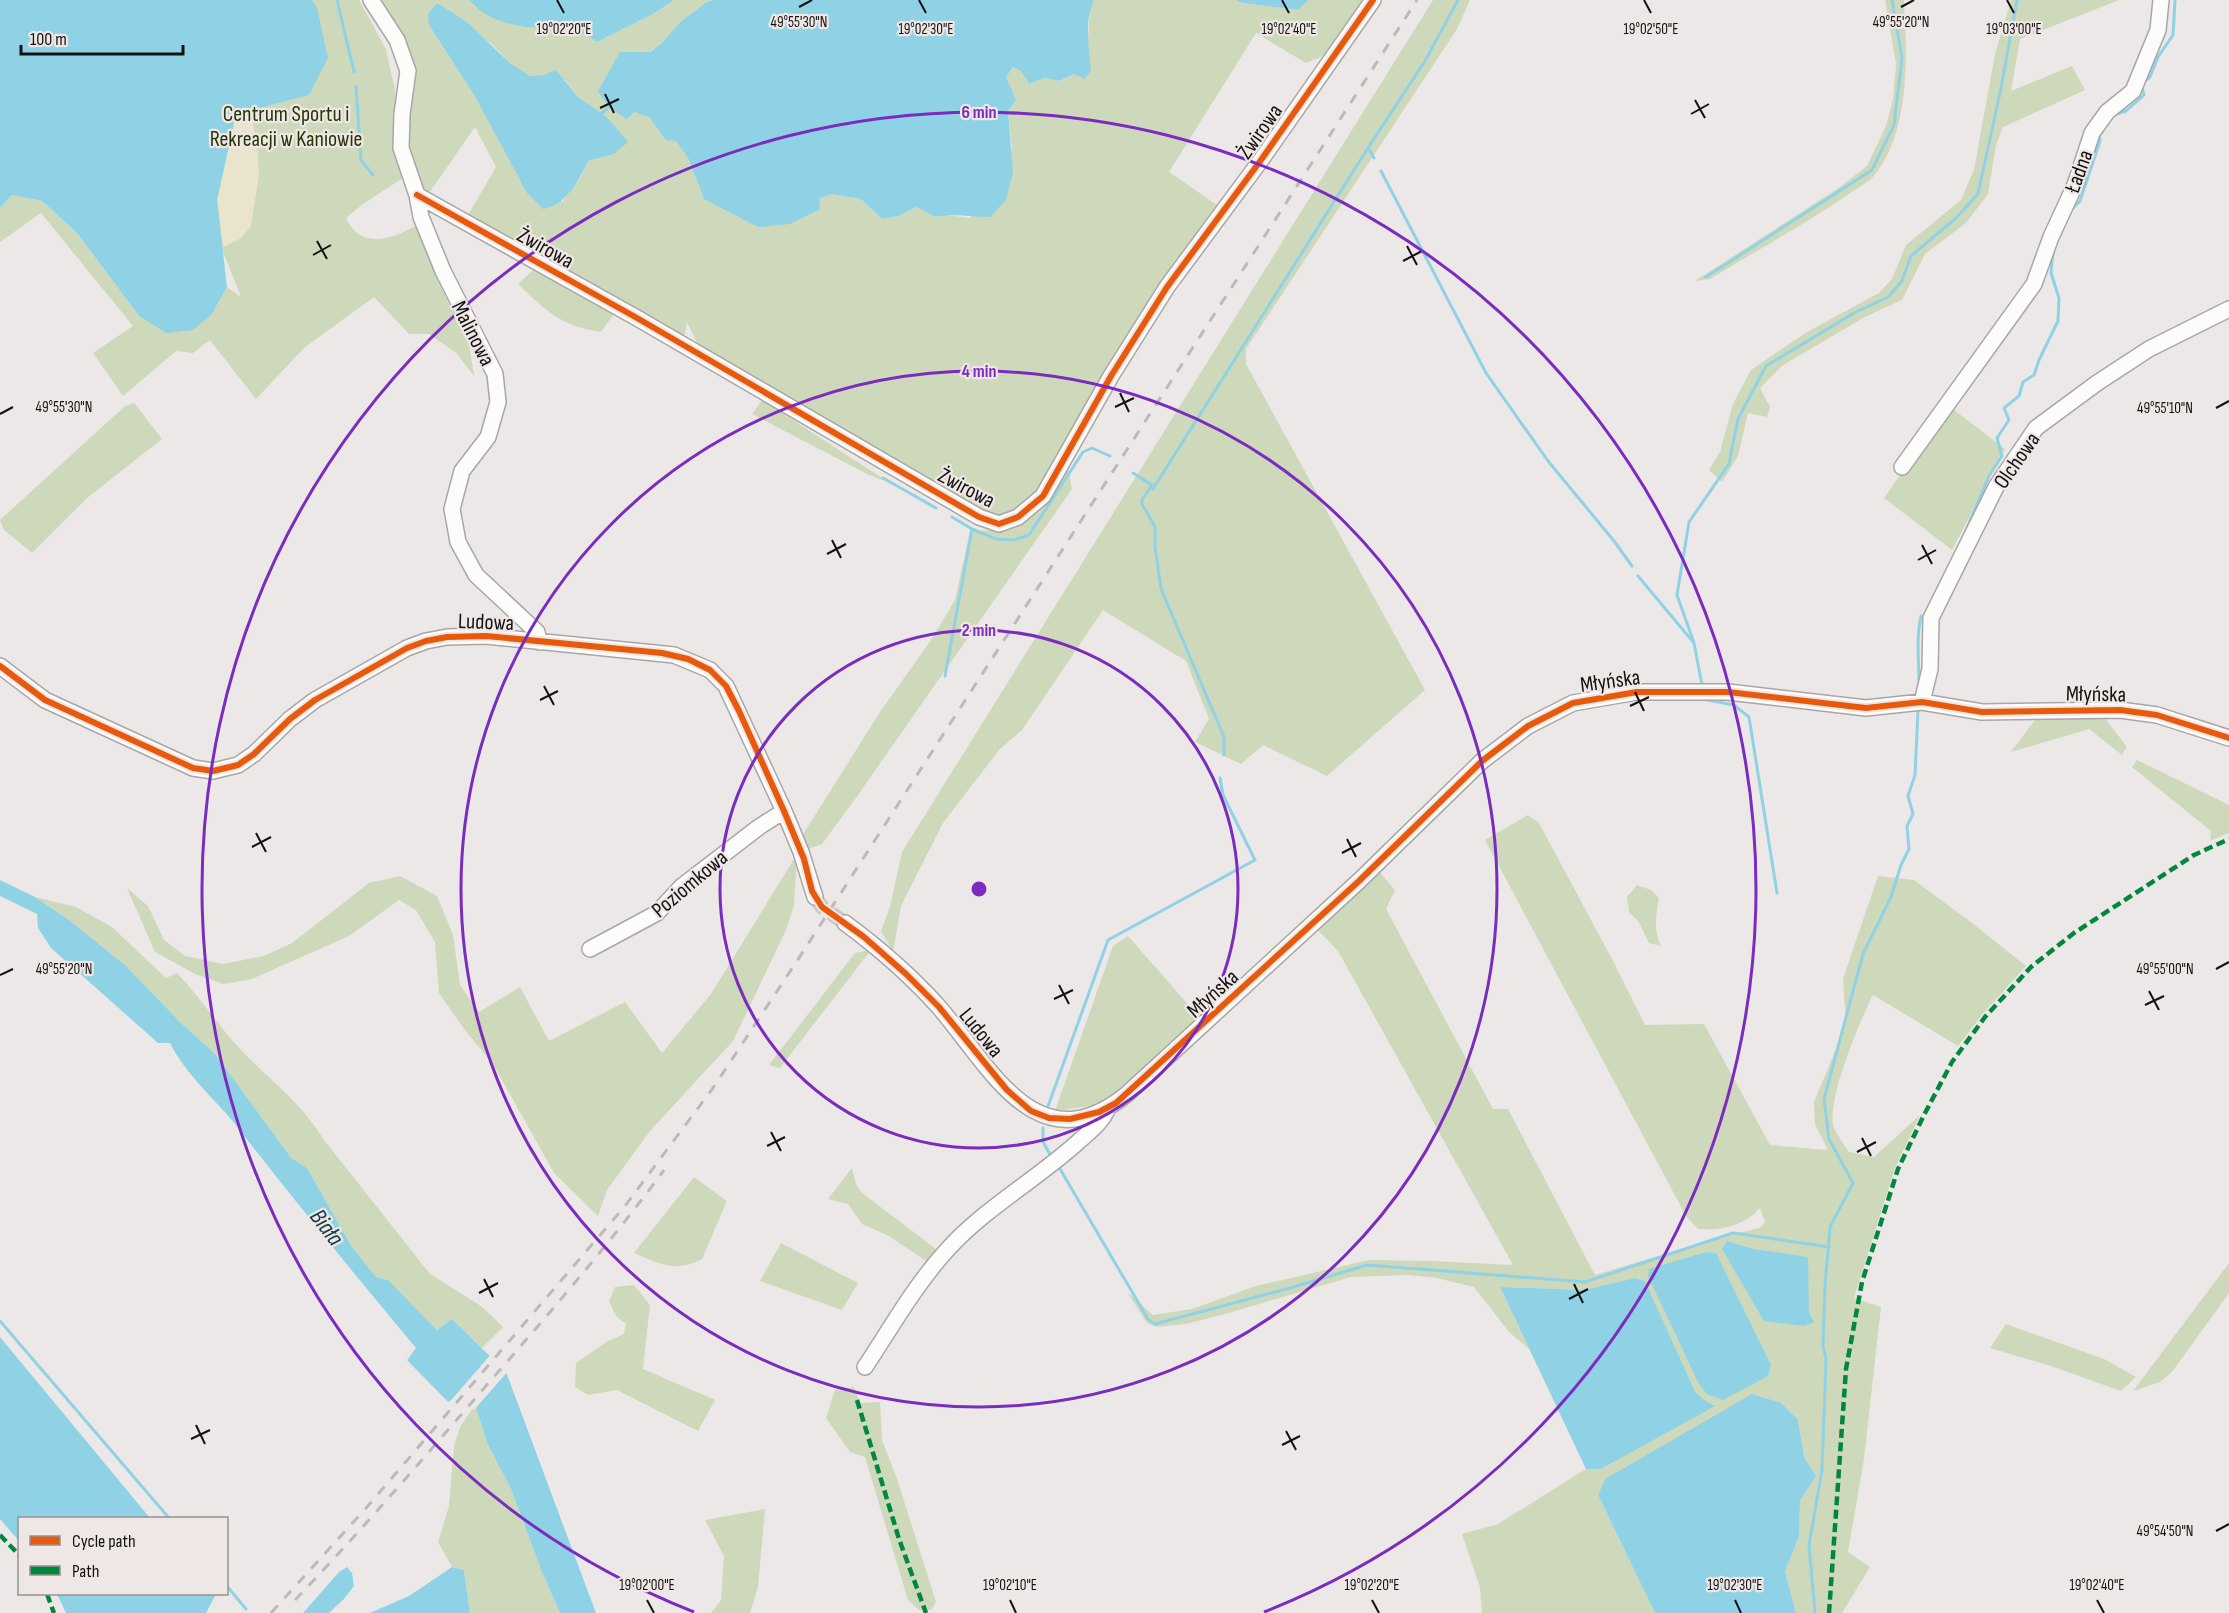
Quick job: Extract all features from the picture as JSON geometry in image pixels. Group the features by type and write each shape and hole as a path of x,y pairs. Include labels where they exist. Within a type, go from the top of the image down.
{"street":[{"name":"Malinowa","path":"371,0 397,40 408,71 402,114 401,148 417,195 421,217 443,271 495,374 498,402 488,437 462,471 452,509 458,542 476,575 537,632 539,642"},
{"name":"Żwirowa","path":"417,195 626,312 980,517 999,524 1018,517 1043,496 1111,376 1167,287 1261,160 1373,0"},
{"name":"Ładna","path":"1902,467 2034,284 2051,237 2075,184 2092,133 2107,112 2133,91 2158,30 2161,0"},
{"name":"Olchowa","path":"1922,702 1930,669 1931,618 1996,487 2036,428 2097,382 2149,349 2229,309"},
{"name":"Ludowa","path":"0,666 45,700 193,768 213,771 230,768 245,761 315,700 407,648 426,641 458,636 486,636 662,653 688,659 710,670 726,686 784,811 801,852 815,897"},
{"name":"Młyńska","path":"865,1366 920,1284 947,1250 979,1220 1063,1156 1104,1118 1108,1108 1127,1094 1342,897 1482,761 1528,726 1573,703 1637,692 1728,692 1866,708 1922,702 1982,712 2120,710 2157,715 2229,738"},
{"name":"Poziomkowa","path":"590,949 657,913 681,887 759,827 784,811"},
{"name":"Ludowa","path":"845,923 882,952 923,990 1007,1090 1031,1111 1061,1120 1080,1118 1108,1108"}],"green space":[{"name":"Centrum Sportu i Rekreacji w Kaniowie","path":"196,0 359,0 386,49 395,90 395,150 406,176 346,218 360,235 379,239 399,234 418,224 436,277 469,344 474,376 456,353 429,334 409,334 374,297 304,348 256,399 210,340 193,353 176,351 123,396 93,353 133,326 41,213 0,242 0,208 12,195 42,201 77,233 139,316 212,314 227,287 241,297 224,254 149,237"},
{"path":"377,0 469,0 475,7 554,28 570,24 597,42 655,13 674,0 712,0 680,22 662,43 649,52 620,52 634,112 649,116 666,140 676,140 688,158 704,199 819,199 831,194 861,199 882,219 899,216 916,207 935,217 946,215 970,218 1012,149 1008,111 1016,100 1005,77 1013,67 1021,70 1029,84 1045,78 1059,81 1074,74 1088,40 1090,9 1094,0 1236,0 1242,3 1298,10 1309,0 1363,0 1323,56 1306,63 1256,33 1169,172 1220,207 1039,493 1015,512 999,518 699,347 687,322 684,338 468,215 496,167 475,127 429,193 422,189 407,148 407,115 413,70","holes":["429,25 490,42 510,63 530,76 544,75 565,80 578,97 606,116 627,142 614,154 588,161 580,178 562,202 516,172 474,95"]},
{"path":"1433,0 1470,0 1457,29 1246,349 1246,364 1425,690 1327,776 1263,745 1241,764 1195,742 1209,719 1186,661 1103,610 1022,730 999,750 943,823 901,906 893,952 881,931 890,907 902,852"},
{"path":"1885,0 1904,0 1906,68 1900,116 1894,138 1885,159 1873,177 1827,209 1710,279 1695,281 1837,189 1867,166 1886,126 1893,99 1896,64"},
{"path":"2011,0 2119,0 2020,39 2011,91 2072,66 2085,90 2003,127 1996,145 1988,194 1966,223 1925,254 1902,300 1865,317 1783,365 1760,388 1770,407 1767,417 1748,413 1738,456 1722,482 1709,470 1720,452 1733,404 1751,370 1807,332 1879,293 1892,279 1906,245 1961,200 1974,170 1995,54"},
{"path":"534,269 614,314 601,332 575,326 555,316 528,294 518,284"},
{"path":"762,400 890,483 869,475 752,414"},
{"path":"134,403 162,439 87,498 32,553 4,530 0,520 125,406"},
{"path":"1949,406 2005,449 1952,550 1884,498"},
{"path":"1068,467 1072,489 853,802 822,844 806,850 802,836 880,712 931,640 955,600 970,531 998,530"},
{"path":"2041,712 2101,713 2127,747 2122,755 2089,729 2011,752"},
{"path":"2137,760 2229,805 2229,833 2210,841 2211,831 2132,767"},
{"path":"1528,815 1539,823 1645,1025 1704,1024 1770,1145 1828,1150 1815,1124 1814,1102 1846,1025 1843,979 1878,876 1914,880 2026,966 1981,1016 1958,1046 1873,995 1840,1077 1833,1111 1833,1124 1849,1152 1874,1157 1920,1115 1895,1168 1854,1298 1881,1307 1864,1459 1848,1552 1870,1567 1842,1613 1796,1613 1785,1571 1799,1537 1800,1501 1816,1476 1804,1457 1798,1420 1605,1479 1598,1495 1655,1613 1482,1613 1480,1587 1462,1534 1498,1524 1586,1469 1601,1469 1714,1405 1695,1391 1645,1281 1635,1278 1584,1290 1500,1287 1529,1349 1509,1332 1474,1287 1437,1278 1408,1275 1351,1277 1186,1324 1156,1327 1147,1323 1127,1292 1153,1315 1192,1309 1256,1286 1369,1260 1513,1265 1338,951 1315,927 1377,869 1395,890 1386,909 1493,1109 1508,1109 1595,1275 1759,1228 1765,1222 1760,1208 1739,1223 1715,1229 1698,1229 1686,1216 1485,840","holes":["1727,1241 1754,1249 1808,1295 1809,1311 1814,1321"]},
{"path":"797,854 794,905 786,930 733,1041 650,1131 607,1190 598,1216 554,1173 493,1064 464,1029 439,993 435,942 416,910 399,900 349,936 252,979 223,984 195,974 155,952 127,888 148,906 164,940 185,956 223,964 264,956 292,943 369,883 400,876 437,896 453,935 460,985 479,1012 520,987 549,1041 625,1002 662,1053 711,994"},
{"path":"1637,885 1651,890 1659,898 1656,928 1661,946 1649,943 1638,921 1629,912 1627,897"},
{"path":"35,897 76,907 112,927 166,978 177,973 234,1042 305,1114 430,1274 481,1306 503,1327 482,1348 452,1319 437,1330 388,1280 376,1277 352,1247 307,1168 291,1159 215,1054 179,1021 125,965 69,920"},
{"path":"1128,936 1200,1018 1104,1104 1055,1111 1113,946"},
{"path":"871,950 780,1068 769,1065 855,953"},
{"path":"852,1168 856,1184 862,1193 940,1252 931,1264 887,1235 862,1224 848,1204 828,1199"},
{"path":"694,1177 727,1201 702,1259 684,1266 676,1266 660,1263 634,1253"},
{"path":"781,1243 858,1283 842,1310 760,1281"},
{"path":"2229,1263 2229,1293 2172,1372 2160,1382 2133,1391"},
{"path":"634,1285 650,1305 643,1369 715,1400 698,1431 617,1390 588,1395 575,1387 576,1363 608,1341 624,1334 626,1324 616,1316 609,1301 615,1287"},
{"path":"2006,1324 2104,1359 2136,1377 2121,1391 2048,1365 1990,1348"},
{"path":"854,1387 860,1403 880,1402 882,1440 897,1479 936,1602 931,1610 919,1610 908,1600 865,1457 850,1452 826,1418 835,1390"},
{"path":"475,1405 488,1445 511,1489 560,1613 470,1613 464,1570 452,1567 438,1542 449,1506 454,1446 460,1427"},
{"path":"765,1509 758,1587 750,1613 711,1613 721,1600 724,1556 705,1520"}],"sand":[{"path":"250,110 257,141 259,176 251,226 241,238 223,247 217,200 236,113"}],"water":[{"path":"0,0 312,0 317,8 328,58 309,95 236,114 217,200 227,287 212,314 193,330 166,333 139,316 77,233 42,201 12,195 0,208"},
{"path":"469,0 674,0 655,13 597,42 570,25 544,28 502,22 479,9"},
{"path":"712,0 1094,0 1088,26 1091,71 1084,79 1074,74 1059,81 1045,78 1029,84 1021,71 1013,67 1006,77 1016,100 1008,111 1013,172 1006,200 990,217 956,215 935,217 916,207 899,216 882,219 861,199 831,194 819,199 820,209 790,224 758,227 704,199 688,158 676,141 666,140 649,117 634,112 627,119 610,107 598,91 620,52 650,52 662,43 680,22"},
{"path":"1236,0 1309,0 1298,10 1242,3"},
{"path":"437,3 467,22 510,63 530,76 544,75 556,70 578,97 606,116 628,142 614,154 588,161 576,184 565,198 543,209 527,193 474,95 429,25 428,14"},
{"name":"Biała","path":"0,880 35,897 69,920 125,965 179,1021 215,1054 291,1158 307,1168 352,1247 376,1277 388,1280 437,1330 452,1319 506,1372 596,1613 560,1613 511,1489 488,1445 475,1405 464,1393 448,1402 407,1360 416,1348 235,1124 192,1076 170,1043 158,1043 51,948 38,928 37,914 0,896"},
{"path":"1727,1241 1754,1249 1808,1257 1809,1311 1814,1322 1804,1326 1764,1321 1722,1249"},
{"path":"1706,1252 1716,1253 1771,1365 1768,1376 1723,1400 1707,1394 1699,1384 1648,1276 1649,1269"},
{"path":"1635,1278 1645,1281 1695,1391 1715,1406 1601,1469 1586,1469 1500,1287 1584,1290"},
{"path":"0,1337 149,1517 18,1517 18,1540 0,1519"},
{"path":"1752,1394 1781,1403 1798,1420 1804,1457 1816,1476 1800,1501 1799,1537 1785,1571 1796,1613 1655,1613 1598,1495 1605,1479"},
{"path":"347,1567 352,1573 354,1586 344,1599 329,1613 303,1613 339,1572"},
{"path":"452,1567 464,1570 470,1613 370,1613 409,1596"},
{"path":"57,1595 215,1595 206,1613 66,1613"}],"pier":[{"path":"492,1353 509,1370 474,1410 464,1396 447,1405"}],"waterway":[{"path":"337,0 354,72"},
{"path":"1153,489 1425,61 1458,0"},
{"path":"1706,277 1872,170 1894,125 1902,58 1892,0"},
{"path":"1694,643 1677,595 1689,522 1729,464 1738,419 1766,366 1854,313 1888,297 1902,281 1911,256 1955,219 1978,194 2017,0"},
{"path":"2113,115 2126,111 2144,95 2141,84 2150,77 2158,57 2173,35 2175,0"},
{"path":"356,86 361,160 373,175"},
{"path":"602,113 609,107"},
{"path":"2069,212 2080,201 2100,141 2099,133"},
{"path":"1368,148 1374,158"},
{"path":"1381,171 1486,373 1548,461 1632,566"},
{"path":"1962,540 1989,476 2002,456 1997,438 2009,420 2004,408 2019,396 2023,382 2034,375 2058,321 2059,298 2051,273 2053,252"},
{"path":"945,676 972,529 996,539 1014,540 1029,535 1083,452 1092,448 1110,456"},
{"path":"1133,473 1152,485 1142,500 1142,504 1155,527 1155,546 1161,589 1224,737 1224,755"},
{"path":"883,478 936,508"},
{"path":"952,517 972,529"},
{"path":"1638,576 1694,643 1702,685"},
{"path":"1919,684 1918,641 1921,616"},
{"path":"1702,699 1734,705 1749,717 1777,893"},
{"path":"1815,1613 1809,1545 1822,1470 1826,1360 1823,1345 1830,1227 1853,1183 1829,1139 1824,1099 1863,954 1891,897 1901,865 1909,849 1907,826 1913,814 1908,796 1915,775 1918,710"},
{"path":"1047,1109 1108,940 1255,860 1223,795 1220,778"},
{"path":"1043,1128 1043,1142 1051,1156"},
{"path":"1060,1169 1148,1319 1155,1324 1367,1265 1585,1282 1733,1233 1829,1247"},
{"path":"0,1321 168,1517"},
{"path":"228,1587 246,1609"}],"tunnel":[{"path":"815,897 822,907 845,923"}],"railway":[{"path":"271,1613 367,1507 625,1206 713,1088 1417,0"},
{"path":"295,1600 392,1495 531,1334 664,1170"}],"marked path":[{"path":"1829,1613 1846,1369 1862,1282 1898,1169 1924,1115 1952,1062 1985,1017 2031,967 2074,933 2194,855 2229,839"},
{"path":"857,1400 899,1539 926,1613"},
{"path":"0,1535 18,1554"},
{"path":"47,1595 54,1613"}],"cycle path":[{"path":"417,195 637,318 979,517 999,524 1018,517 1043,496 1111,376 1167,287 1261,160 1373,0"},
{"path":"0,666 45,700 193,768 213,771 238,765 254,754 290,719 315,700 407,648 426,641 447,637 486,636 662,653 688,659 710,670 726,686 784,811 804,859 812,891 822,907 864,937 906,974 939,1007 1007,1090 1031,1111 1049,1118 1070,1119 1099,1112 1116,1103 1359,881 1482,761 1528,726 1573,703 1637,692 1728,692 1866,708 1922,702 1982,712 2120,710 2157,715 2229,738"}]}
